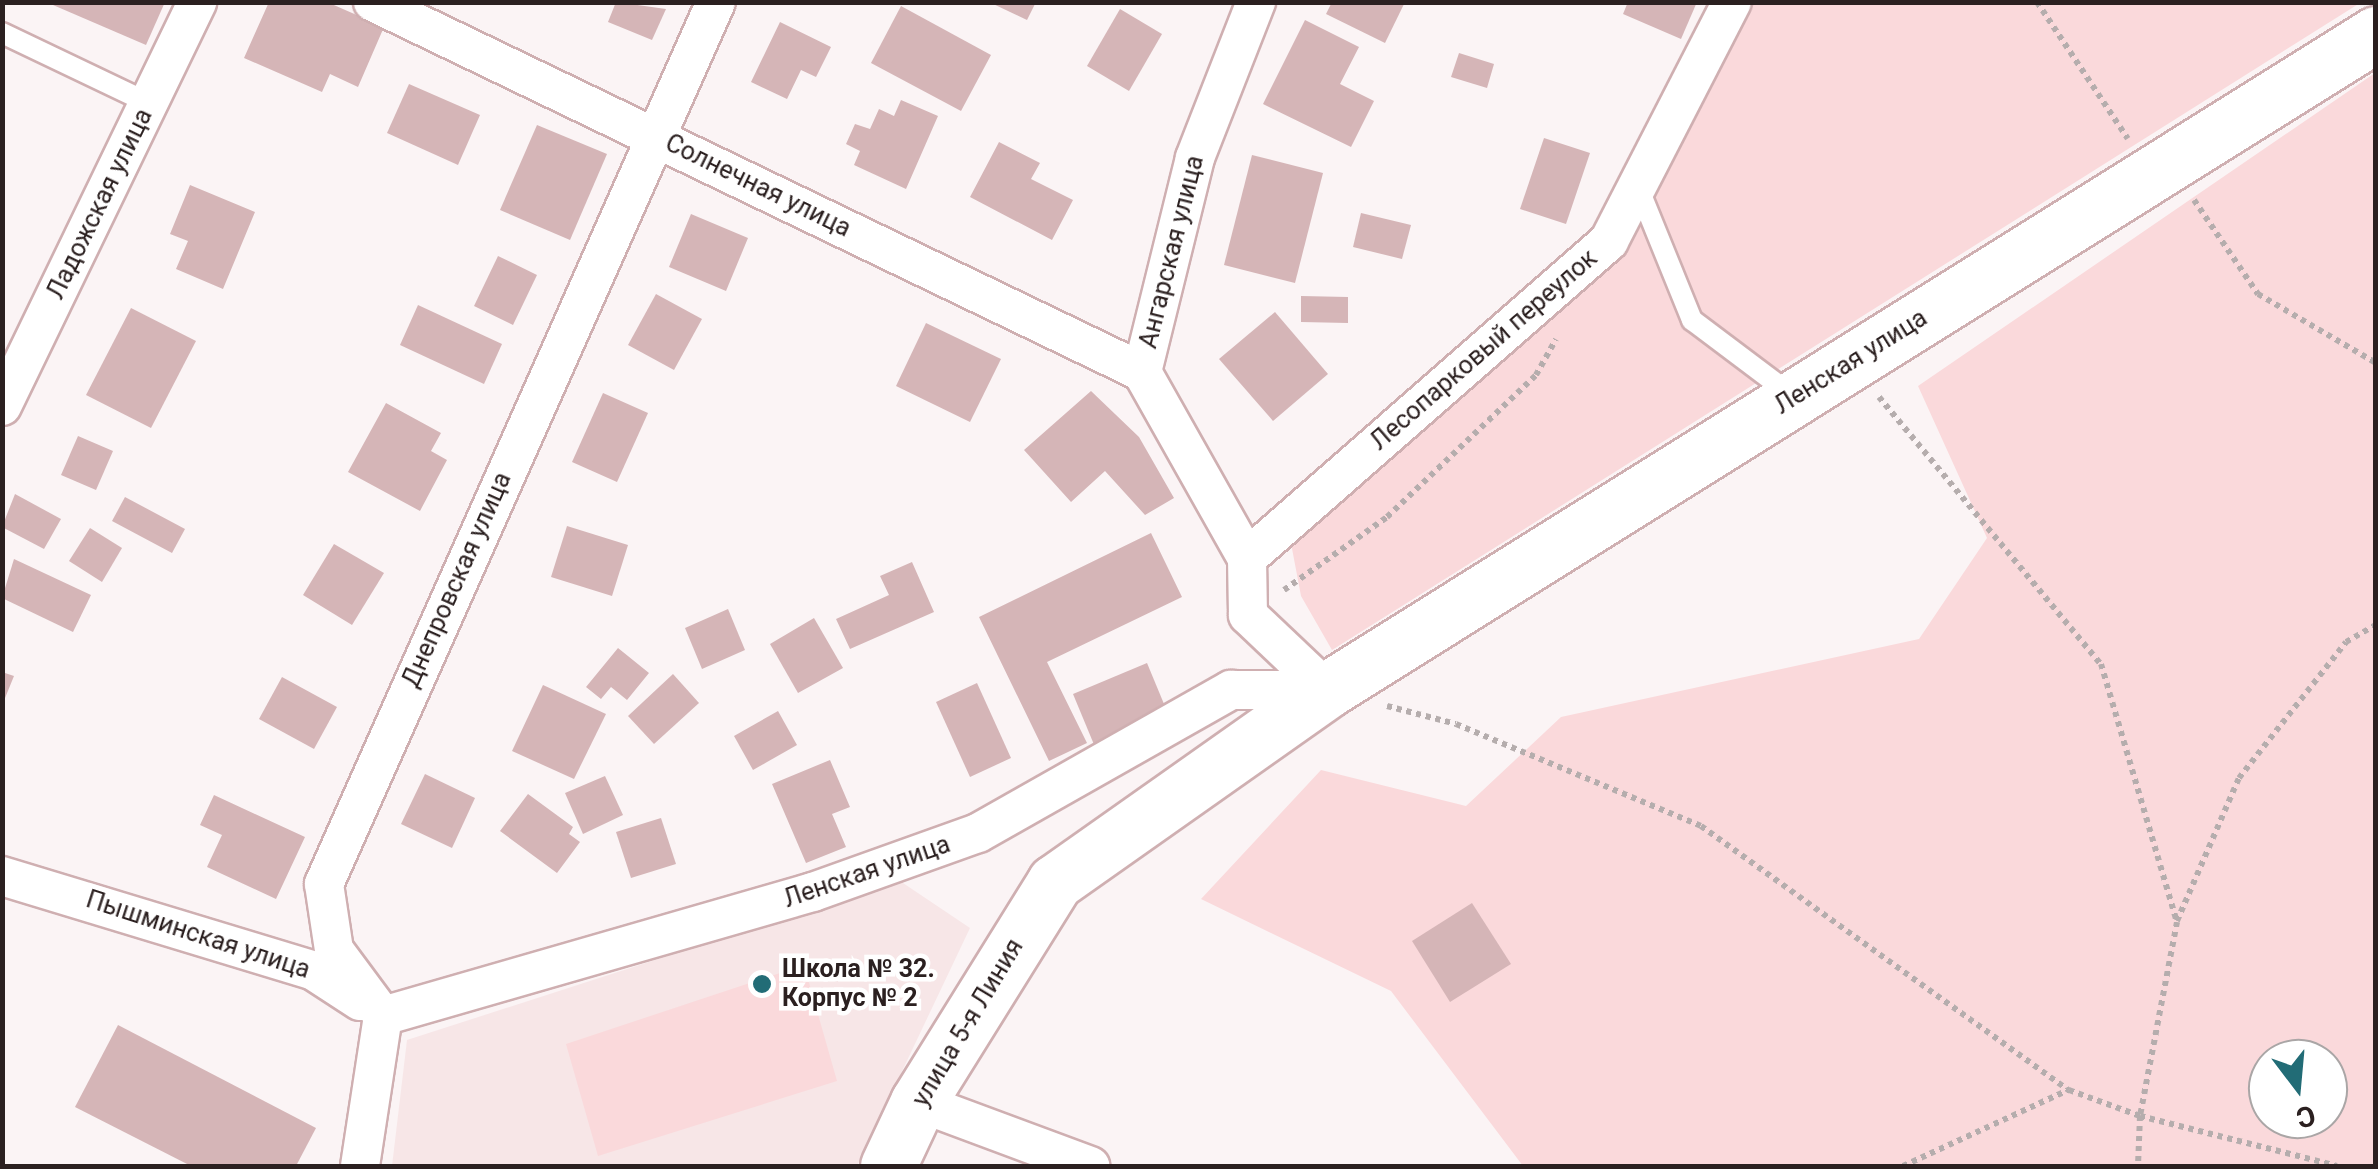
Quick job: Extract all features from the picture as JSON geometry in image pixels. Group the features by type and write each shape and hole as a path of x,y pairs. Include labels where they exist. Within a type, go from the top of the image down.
{"street":[{"name":"Ладожская улица","path":"2,406 197,2"},
{"name":"Солнечная улица","path":"372,2 1142,372"},
{"name":"Днепровская улица","path":"383,1016 334,950 324,884 653,136 716,2"},
{"name":"Ангарская улица","path":"1248,615 1247,558 1142,372 1195,158 1256,2"},
{"name":"Лесопарковый переулок","path":"1247,558 1610,241 1732,2"},
{"name":"Ленская улица","path":"1055,882 1327,690 2376,34"},
{"path":"1248,615 1327,690"},
{"name":"Ленская улица","path":"383,1016 813,892 978,834 1231,690 1327,690"},
{"name":"Пышминская улица","path":"2,876 314,970 383,1016"},
{"name":"улица 5-я Линия","path":"888,1166 918,1102 1055,882"},
{"path":"360,1166 383,1016"},
{"path":"918,1102 1090,1166"}],"lane":[{"path":"2,33 148,102"},
{"path":"1638,187 1692,320 1794,398"}],"path":[{"path":"2037,2 2152,174 2198,202 2258,294 2376,363"},
{"path":"1248,615 1388,517 1536,375 1564,325"},
{"path":"1850,363 2101,664 2177,922"},
{"path":"2138,1166 2140,1116 2177,922 2239,778 2346,642 2376,625"},
{"path":"1327,690 1456,724 1701,826 2069,1090 2140,1116 2337,1166"},
{"path":"1903,1166 2069,1090"}],"shaded area":[{"path":"1753,3 2360,3 1332,650 1301,596 1290,538 1626,235"},
{"path":"2375,73 2375,1166 1523,1166 1391,991 1201,899 1321,770 1466,806 1561,717 1919,639 1987,538 1918,386"},
{"name":"Школа № 32. Корпус № 2","path":"900,881 970,928 857,1166 392,1166 407,1040"},
{"path":"804,965 837,1081 598,1156 566,1044"}],"building":[{"path":"46,2 165,2 146,45"},
{"path":"269,2 327,2 384,27 358,87 330,74 322,92 244,58"},
{"path":"616,2 666,9 652,40 608,22"},
{"path":"989,2 1036,2 1027,20"},
{"path":"1332,2 1405,2 1385,43 1326,14"},
{"path":"1628,2 1697,2 1681,39 1623,14"},
{"path":"901,6 991,55 961,111 871,63"},
{"path":"1120,9 1162,34 1129,91 1087,66"},
{"path":"1305,20 1359,47 1340,84 1374,101 1351,147 1263,104"},
{"path":"780,22 831,47 816,77 801,70 787,99 751,82"},
{"path":"1459,53 1494,64 1487,88 1451,77"},
{"path":"409,84 480,115 458,165 387,133"},
{"path":"901,100 938,116 906,189 854,165 860,151 846,144 855,124 870,129 879,109 894,116"},
{"path":"537,125 607,154 570,240 500,210"},
{"path":"1544,138 1590,153 1566,224 1520,209"},
{"path":"999,142 1040,163 1031,179 1073,200 1052,240 970,197"},
{"path":"1252,155 1323,173 1295,283 1224,265"},
{"path":"190,185 255,212 223,289 176,269 188,241 170,234"},
{"path":"1361,213 1411,225 1402,259 1353,247"},
{"path":"691,214 748,238 726,291 669,267"},
{"path":"498,256 537,275 513,325 474,306"},
{"path":"656,294 702,319 674,370 628,345"},
{"path":"1301,296 1348,297 1348,323 1301,322"},
{"path":"418,305 502,344 484,384 400,345"},
{"path":"131,308 196,341 151,428 86,395"},
{"path":"1275,312 1328,374 1273,421 1219,359"},
{"path":"926,323 1001,359 970,422 896,386"},
{"path":"1091,391 1139,437 1174,498 1145,515 1105,471 1071,502 1024,450"},
{"path":"603,393 648,413 617,482 572,462"},
{"path":"386,403 441,433 431,451 447,460 420,511 348,472"},
{"path":"78,436 113,451 96,490 61,475"},
{"path":"15,494 61,519 44,549 2,527"},
{"path":"125,497 185,529 172,553 112,521"},
{"path":"567,526 628,545 612,596 551,577"},
{"path":"90,528 122,548 102,582 69,561"},
{"path":"1151,533 1182,597 1047,662 1087,743 1049,761 979,617"},
{"path":"334,544 384,573 352,625 303,595"},
{"path":"14,559 91,595 73,632 2,598"},
{"path":"912,562 934,612 850,649 836,619 889,595 880,576"},
{"path":"728,609 745,650 702,669 685,628"},
{"path":"814,618 843,668 798,693 770,644"},
{"path":"618,648 649,673 627,700 611,687 601,699 586,687"},
{"path":"1147,663 1169,716 1095,747 1073,694"},
{"path":"2,672 14,676 3,703 2,703"},
{"path":"673,674 699,703 654,744 628,716"},
{"path":"282,677 337,707 314,749 259,719"},
{"path":"977,683 1011,758 970,777 936,702"},
{"path":"543,685 606,714 574,779 512,751"},
{"path":"778,711 797,745 753,770 734,736"},
{"path":"830,760 850,807 832,814 846,847 806,863 772,784"},
{"path":"425,774 475,798 452,848 401,824"},
{"path":"605,776 623,815 583,834 565,793"},
{"path":"528,794 573,827 569,834 580,842 557,873 500,831"},
{"path":"214,795 305,837 276,899 207,867 222,835 200,825"},
{"path":"661,818 676,864 631,878 616,832"},
{"path":"1472,903 1511,964 1450,1002 1412,941"},
{"path":"118,1025 316,1128 296,1166 191,1166 75,1107"}],"place":[{"name":"Школа № 32. Корпус № 2","path":"762,984"}]}
